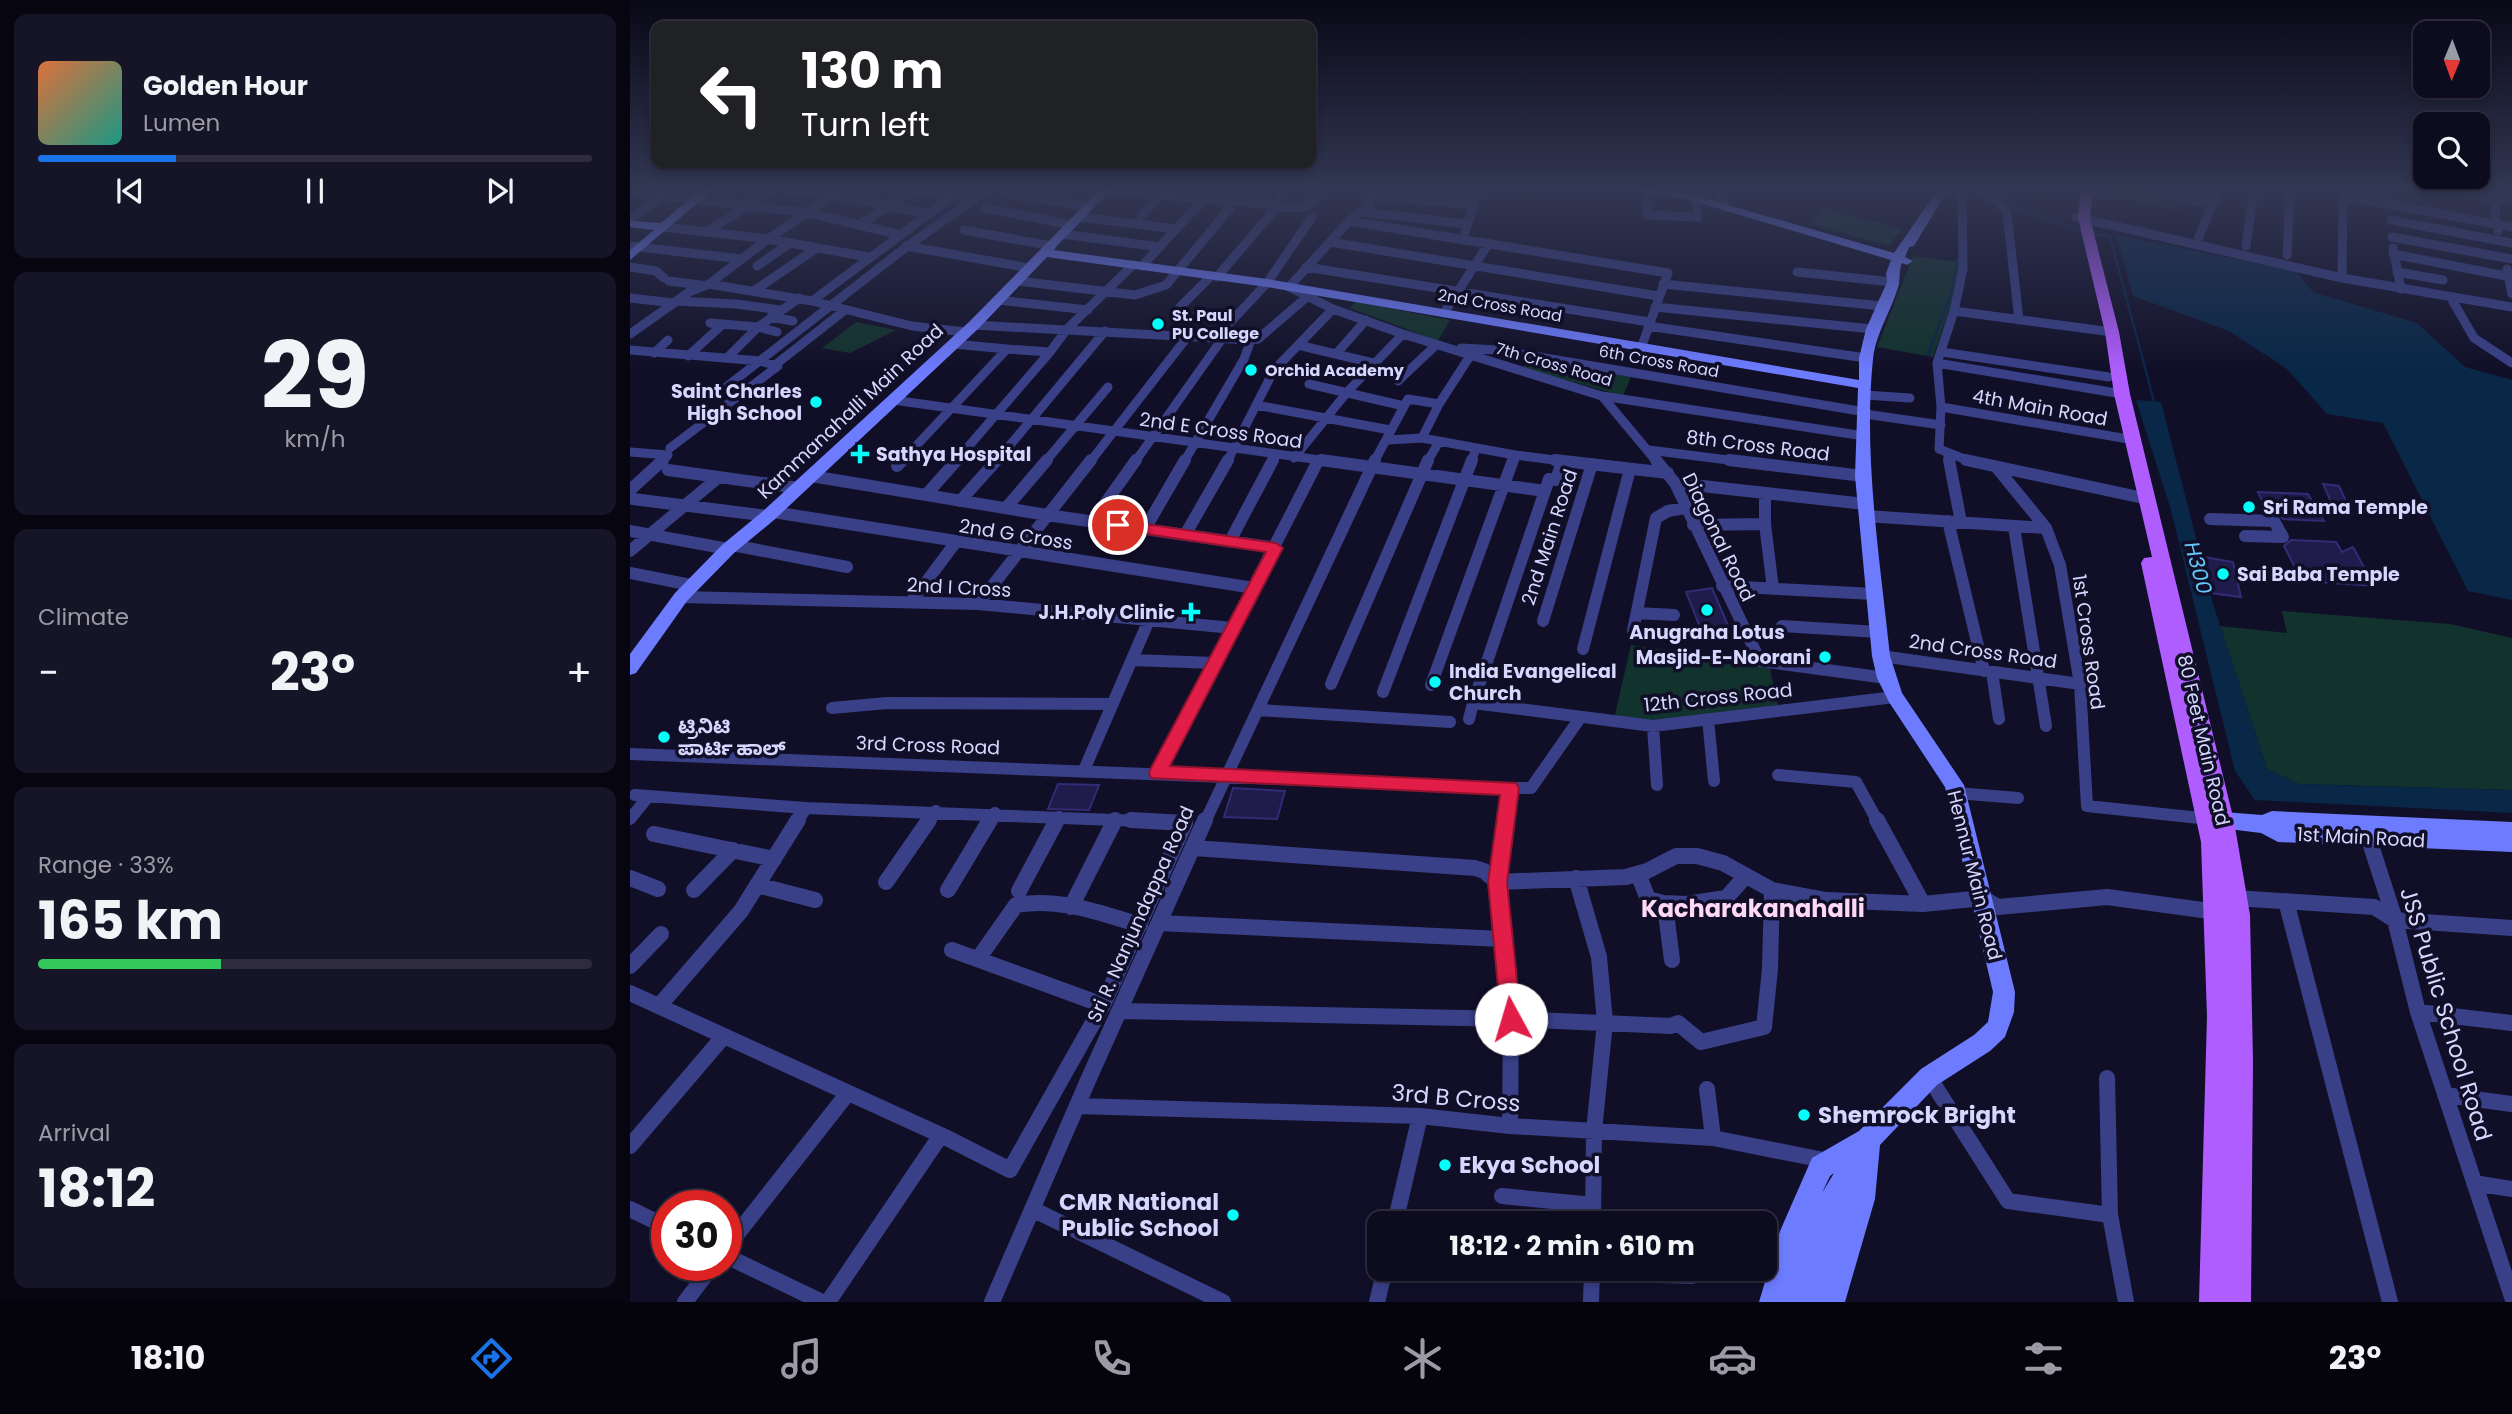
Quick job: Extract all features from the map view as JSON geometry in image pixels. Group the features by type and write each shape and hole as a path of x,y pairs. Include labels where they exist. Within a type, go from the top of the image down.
{"main road":[{"name":"Kammanahalli Main Road","path":"630,668 686,591 730,547 799,488 954,344 1046,251"},
{"name":"2nd Cross Road","path":"1057,251 1138,266 1289,287 1641,348 1865,401"},
{"path":"1879,251 1903,257 1909,251"},
{"name":"80 Feet Main Road","path":"2089,251 2108,331 2114,388 2143,498 2155,588 2216,820 2229,908 2240,1062 2235,1302"},
{"name":"Hennur Main Road","path":"1772,1302 1793,1231 1821,1167 1868,1140 1928,1077 1982,1043 1997,1029 2003,1012 2004,992 1954,785 1895,698 1886,678 1881,656 1863,476 1866,358 1873,329 1893,280 1902,274 1903,257"},
{"name":"1st Main Road","path":"2216,820 2264,824 2278,833 2366,831 2512,843"},
{"path":"2366,831 2512,831"},
{"name":"80 Feet Main Road","path":"2214,1302 2219,1016 2229,908"},
{"path":"1788,1302 1808,1241 1868,1140"},
{"path":"1832,1302 1862,1199 1868,1140"},
{"path":"1807,1302 1841,1184"}],"street":[{"path":"674,251 742,259"},
{"path":"630,334 689,292 707,285 752,251"},
{"path":"769,251 775,252"},
{"path":"755,290 813,251"},
{"path":"833,251 868,257"},
{"path":"812,301 878,251"},
{"path":"721,391 902,251"},
{"path":"934,251 1030,268"},
{"path":"926,495 1067,330 1108,290 1156,251"},
{"path":"1018,281 1135,295 1148,293 1166,285 1195,251"},
{"path":"1180,307 1214,277 1237,251"},
{"path":"1092,522 1222,339 1225,328 1267,284 1289,251"},
{"path":"1289,287 1322,251"},
{"path":"1385,251 1658,296"},
{"path":"1444,313 1484,251"},
{"path":"1535,251 1668,273 1641,348"},
{"path":"1963,251 1963,269 1954,311 1939,357 1939,449 1948,455 1997,468 2143,498"},
{"path":"2011,251 2018,320"},
{"path":"2201,251 2512,307"},
{"path":"2287,251 2287,255"},
{"path":"2342,251 2342,278"},
{"path":"2393,251 2401,289"},
{"path":"2468,251 2508,258 2512,294"},
{"path":"757,266 775,252"},
{"path":"2393,254 2510,276"},
{"path":"630,267 656,271 666,280 799,298 912,326 1105,331 1251,340 1258,339 1308,296"},
{"path":"1306,267 1866,358"},
{"path":"1797,272 1893,280"},
{"path":"2397,272 2443,280"},
{"path":"1664,284 1882,306"},
{"name":"7th Cross Road","path":"1289,287 1333,309 1403,334 1602,396 1864,436"},
{"path":"1771,318 1775,295"},
{"path":"630,298 736,304 780,310"},
{"path":"727,358 758,327 799,298"},
{"path":"2451,298 2474,338 2512,363"},
{"path":"998,300 1088,310"},
{"path":"1655,307 1873,329"},
{"path":"1185,535 1234,449 1274,370 1333,309"},
{"path":"1954,311 2108,331"},
{"path":"804,352 849,312"},
{"path":"775,365 849,312"},
{"path":"771,317 793,321"},
{"path":"1336,354 1366,320"},
{"path":"710,323 758,327 777,332"},
{"path":"688,356 723,324"},
{"path":"960,501 1032,421 1105,331"},
{"path":"1294,458 1348,391 1403,334"},
{"path":"978,604 1188,336"},
{"path":"654,353 668,340"},
{"path":"1145,529 1244,359 1251,340"},
{"path":"954,344 1050,352"},
{"path":"1298,345 1373,363"},
{"path":"1398,381 1436,345"},
{"path":"897,466 1007,349"},
{"name":"6th Cross Road","path":"1448,349 1498,350 1865,401"},
{"path":"630,351 760,361 775,365"},
{"path":"1422,438 1439,404 1470,356"},
{"path":"1939,357 2114,388"},
{"path":"670,448 778,366 775,365"},
{"path":"1309,384 1408,402 1439,404"},
{"path":"1006,508 1108,387"},
{"name":"Diagonal Road","path":"1602,396 1675,483 1722,586 1760,660 1769,664"},
{"path":"1865,401 1910,398"},
{"name":"2nd E Cross Road","path":"893,400 1113,433 1545,491"},
{"path":"1865,401 1941,425"},
{"name":"Sri R. Nanjundappa Road","path":"992,1302 1224,777 1258,710 1370,468 1408,402"},
{"path":"1256,405 1328,417 1389,435 1422,438 1514,455 1668,473"},
{"name":"4th Main Road","path":"1941,407 2129,440"},
{"path":"1331,684 1420,474 1439,442"},
{"path":"1383,692 1476,449"},
{"name":"8th Cross Road","path":"1650,450 1863,476"},
{"path":"630,452 668,455 632,494"},
{"path":"1230,541 1275,455"},
{"path":"1431,685 1514,455"},
{"path":"1948,455 1961,522"},
{"path":"1158,773 1276,548 1318,461"},
{"path":"1469,719 1549,479 1556,480 1562,461"},
{"name":"2nd Main Road","path":"1543,621 1592,464"},
{"name":"1st Cross Road","path":"1997,468 2046,528 2060,565 2080,684 2087,806"},
{"path":"1583,649 1630,469"},
{"path":"668,470 799,488"},
{"path":"811,476 1092,522 1276,548"},
{"path":"630,551 719,477"},
{"path":"1675,483 1948,521 2046,528"},
{"name":"2nd G Cross","path":"632,494 1254,587"},
{"path":"1765,494 1765,524 1773,589"},
{"path":"1633,631 1656,518 1668,511 1685,508"},
{"path":"2210,519 2274,521 2283,537 2245,536"},
{"path":"1948,521 1999,719"},
{"path":"1693,524 1765,524"},
{"path":"2014,527 2046,726"},
{"path":"630,531 848,567"},
{"path":"911,602 956,542"},
{"name":"2nd I Cross","path":"630,573 686,591 978,604 1233,628"},
{"path":"1722,586 1874,594"},
{"path":"1637,613 1674,615"},
{"path":"1084,770 1149,620"},
{"path":"1782,626 1878,632"},
{"name":"2nd Cross Road","path":"1881,656 2080,684"},
{"path":"1132,660 1215,663"},
{"path":"1769,664 1886,678"},
{"name":"12th Cross Road","path":"1473,703 1653,726 1895,698"},
{"path":"832,708 887,703 1112,704"},
{"path":"1258,710 1450,722"},
{"path":"1510,1126 1511,1019 1497,882 1510,788 1531,788 1580,718"},
{"path":"1707,719 1714,781"},
{"path":"1653,726 1657,785"},
{"name":"3rd Cross Road","path":"630,754 1510,788"},
{"path":"1778,775 1856,782 1923,904"},
{"path":"1956,793 2018,798"},
{"path":"630,819 642,796 806,808 995,813 1185,823 1103,1005 1010,1170 941,1135 630,993"},
{"name":"1st Main Road","path":"2087,806 2216,820"},
{"path":"659,1006 741,911 806,808"},
{"path":"886,882 936,811"},
{"path":"948,890 995,813"},
{"path":"1019,891 1059,817"},
{"path":"1071,907 1115,820"},
{"name":"JSS Public School Road","path":"2366,831 2395,920 2418,1012 2474,1183 2508,1273 2512,1297"},
{"path":"654,834 774,859"},
{"path":"1194,848 1475,868 1484,871 1497,882 1576,878 1601,880 1638,874 1675,856 1686,856 1710,858 1772,890 1826,900 1923,904 1983,898 1998,907 2107,897 2229,908 2286,901 2374,907 2395,920 2512,928"},
{"path":"694,890 733,850"},
{"path":"1638,874 1648,899 1665,905 1726,898 1738,888 1745,877"},
{"path":"630,878 659,889"},
{"path":"1576,878 1599,957 1605,1022 1594,1131 1593,1211"},
{"path":"758,885 815,900"},
{"path":"1120,1011 1511,1019 1671,1026 1678,1023 1701,1042 1764,1027 1770,969 1772,890"},
{"path":"2286,901 2390,1302"},
{"path":"978,959 1016,905 1024,902 1071,907 1140,925"},
{"path":"1665,905 1672,960"},
{"path":"1160,923 1502,939"},
{"path":"630,966 661,934"},
{"path":"952,950 1103,1005"},
{"path":"2418,1012 2512,1023"},
{"path":"630,1146 724,1036"},
{"path":"1928,1077 2008,1200 2110,1215"},
{"path":"2107,1078 2110,1215 2126,1302"},
{"path":"1707,1089 1713,1138"},
{"path":"742,1228 848,1093"},
{"path":"2445,1096 2512,1104"},
{"name":"3rd B Cross","path":"1077,1106 1420,1116 1510,1126 1713,1138 1829,1161"},
{"path":"1398,1211 1420,1116"},
{"path":"828,1302 941,1135"},
{"path":"2474,1183 2512,1189"},
{"path":"1502,1196 1578,1211"},
{"path":"630,1209 651,1219"},
{"path":"1032,1209 1223,1302"},
{"path":"742,1264 822,1302"},
{"path":"685,1302 701,1281"},
{"path":"1377,1302 1382,1281"},
{"path":"1591,1302 1592,1281"}],"green space":[{"path":"1913,256 1960,262 1949,311 1933,357 1877,347"},
{"path":"1356,302 1450,320 1438,341 1350,308"},
{"path":"856,322 896,330 850,353 822,348"},
{"path":"1527,360 1631,377 1623,396 1523,368"},
{"path":"2282,611 2450,624 2512,638 2512,790 2299,784 2267,769 2220,626 2287,633"},
{"path":"1631,645 1710,656 1720,665 1754,661 1770,669 1778,705 1660,720 1614,719"}],"water":[{"path":"2120,251 2195,251 2296,271 2313,292 2417,323 2465,367 2512,380 2512,600 2468,591 2383,423 2327,414 2287,369 2229,331 2133,296"},
{"path":"2136,400 2161,402 2213,604 2267,769 2299,784 2512,790 2512,813 2255,800 2235,771 2171,510"}],"building":[{"path":"2323,484 2339,486 2352,514 2336,513"},
{"path":"2258,492 2308,494 2324,521 2283,519 2278,513 2268,512"},
{"path":"2291,540 2336,542 2342,552 2353,547 2374,586 2302,581 2284,546"},
{"path":"2204,557 2233,562 2241,597 2211,593"},
{"name":"Anugraha Lotus","path":"1712,588 1729,628 1702,632 1686,592"},
{"path":"1058,784 1099,785 1089,810 1048,809"},
{"path":"1233,788 1285,791 1277,819 1224,817"}],"waterway":[{"name":"H300","path":"2114,251 2155,405"},
{"path":"1928,355 1951,293 1957,260"}],"place":[{"name":"St. Paul PU College","path":"1158,324"},
{"name":"Orchid Academy","path":"1251,370"},
{"name":"Saint Charles High School","path":"816,402"},
{"name":"Sathya Hospital","path":"860,454"},
{"name":"Sri Rama Temple","path":"2249,507"},
{"name":"Sai Baba Temple","path":"2223,574"},
{"name":"Anugraha Lotus","path":"1707,610"},
{"name":"J.H.Poly Clinic","path":"1191,612"},
{"name":"Masjid-E-Noorani","path":"1825,657"},
{"name":"India Evangelical Church","path":"1435,682"},
{"name":"ಟ್ರಿನಿಟಿ ಪಾರ್ಟಿ ಹಾಲ್","path":"664,737"},
{"name":"Shemrock Bright","path":"1804,1115"},
{"name":"Ekya School","path":"1445,1165"},
{"name":"CMR National Public School","path":"1233,1215"}],"district":[{"name":"Kacharakanahalli","path":"1753,909"}],"route":[{"path":"1118,525 1276,548 1158,773 1510,788 1497,882 1511,1019"}]}
